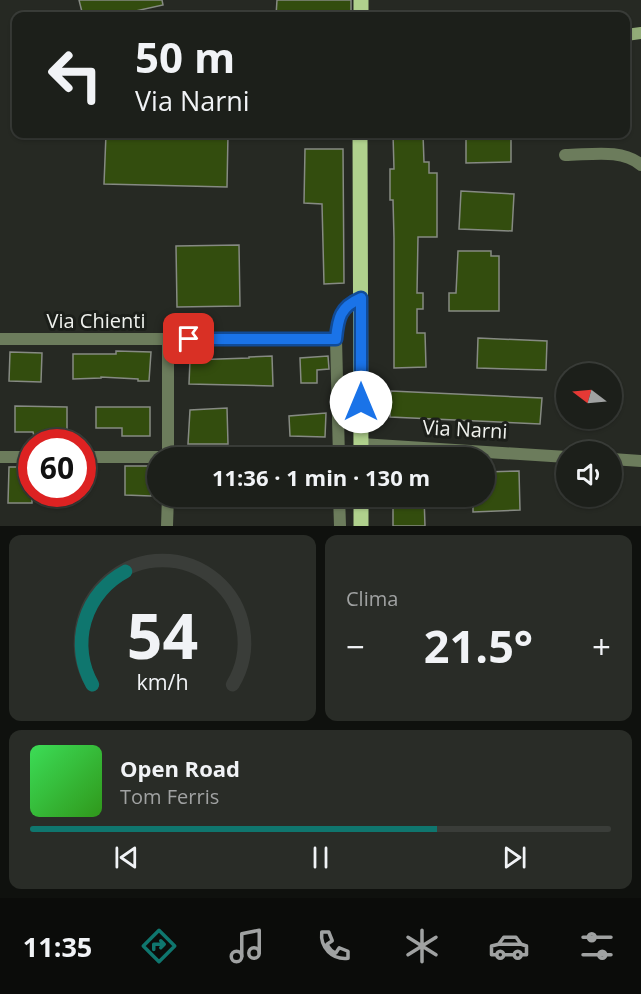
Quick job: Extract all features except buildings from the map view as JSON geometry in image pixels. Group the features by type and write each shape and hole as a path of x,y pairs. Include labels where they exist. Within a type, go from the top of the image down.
{"main road":[{"name":"Via Narni","path":"360,138 361,447"},
{"path":"361,507 362,526"}],"street":[{"path":"565,155 614,154 628,156 641,165"},
{"path":"339,447 336,339 338,320 348,303 361,298"},
{"name":"Via Chienti","path":"0,339 336,339"},
{"path":"168,339 168,447"},
{"name":"Via Narni","path":"495,455 556,457"},
{"path":"0,457 18,457"},
{"path":"96,457 147,457"},
{"path":"622,460 641,461"},
{"path":"167,526 168,507"},
{"path":"339,507 340,526"}],"route":[{"path":"189,339 336,339 338,320 348,303 361,298 361,402"}]}
